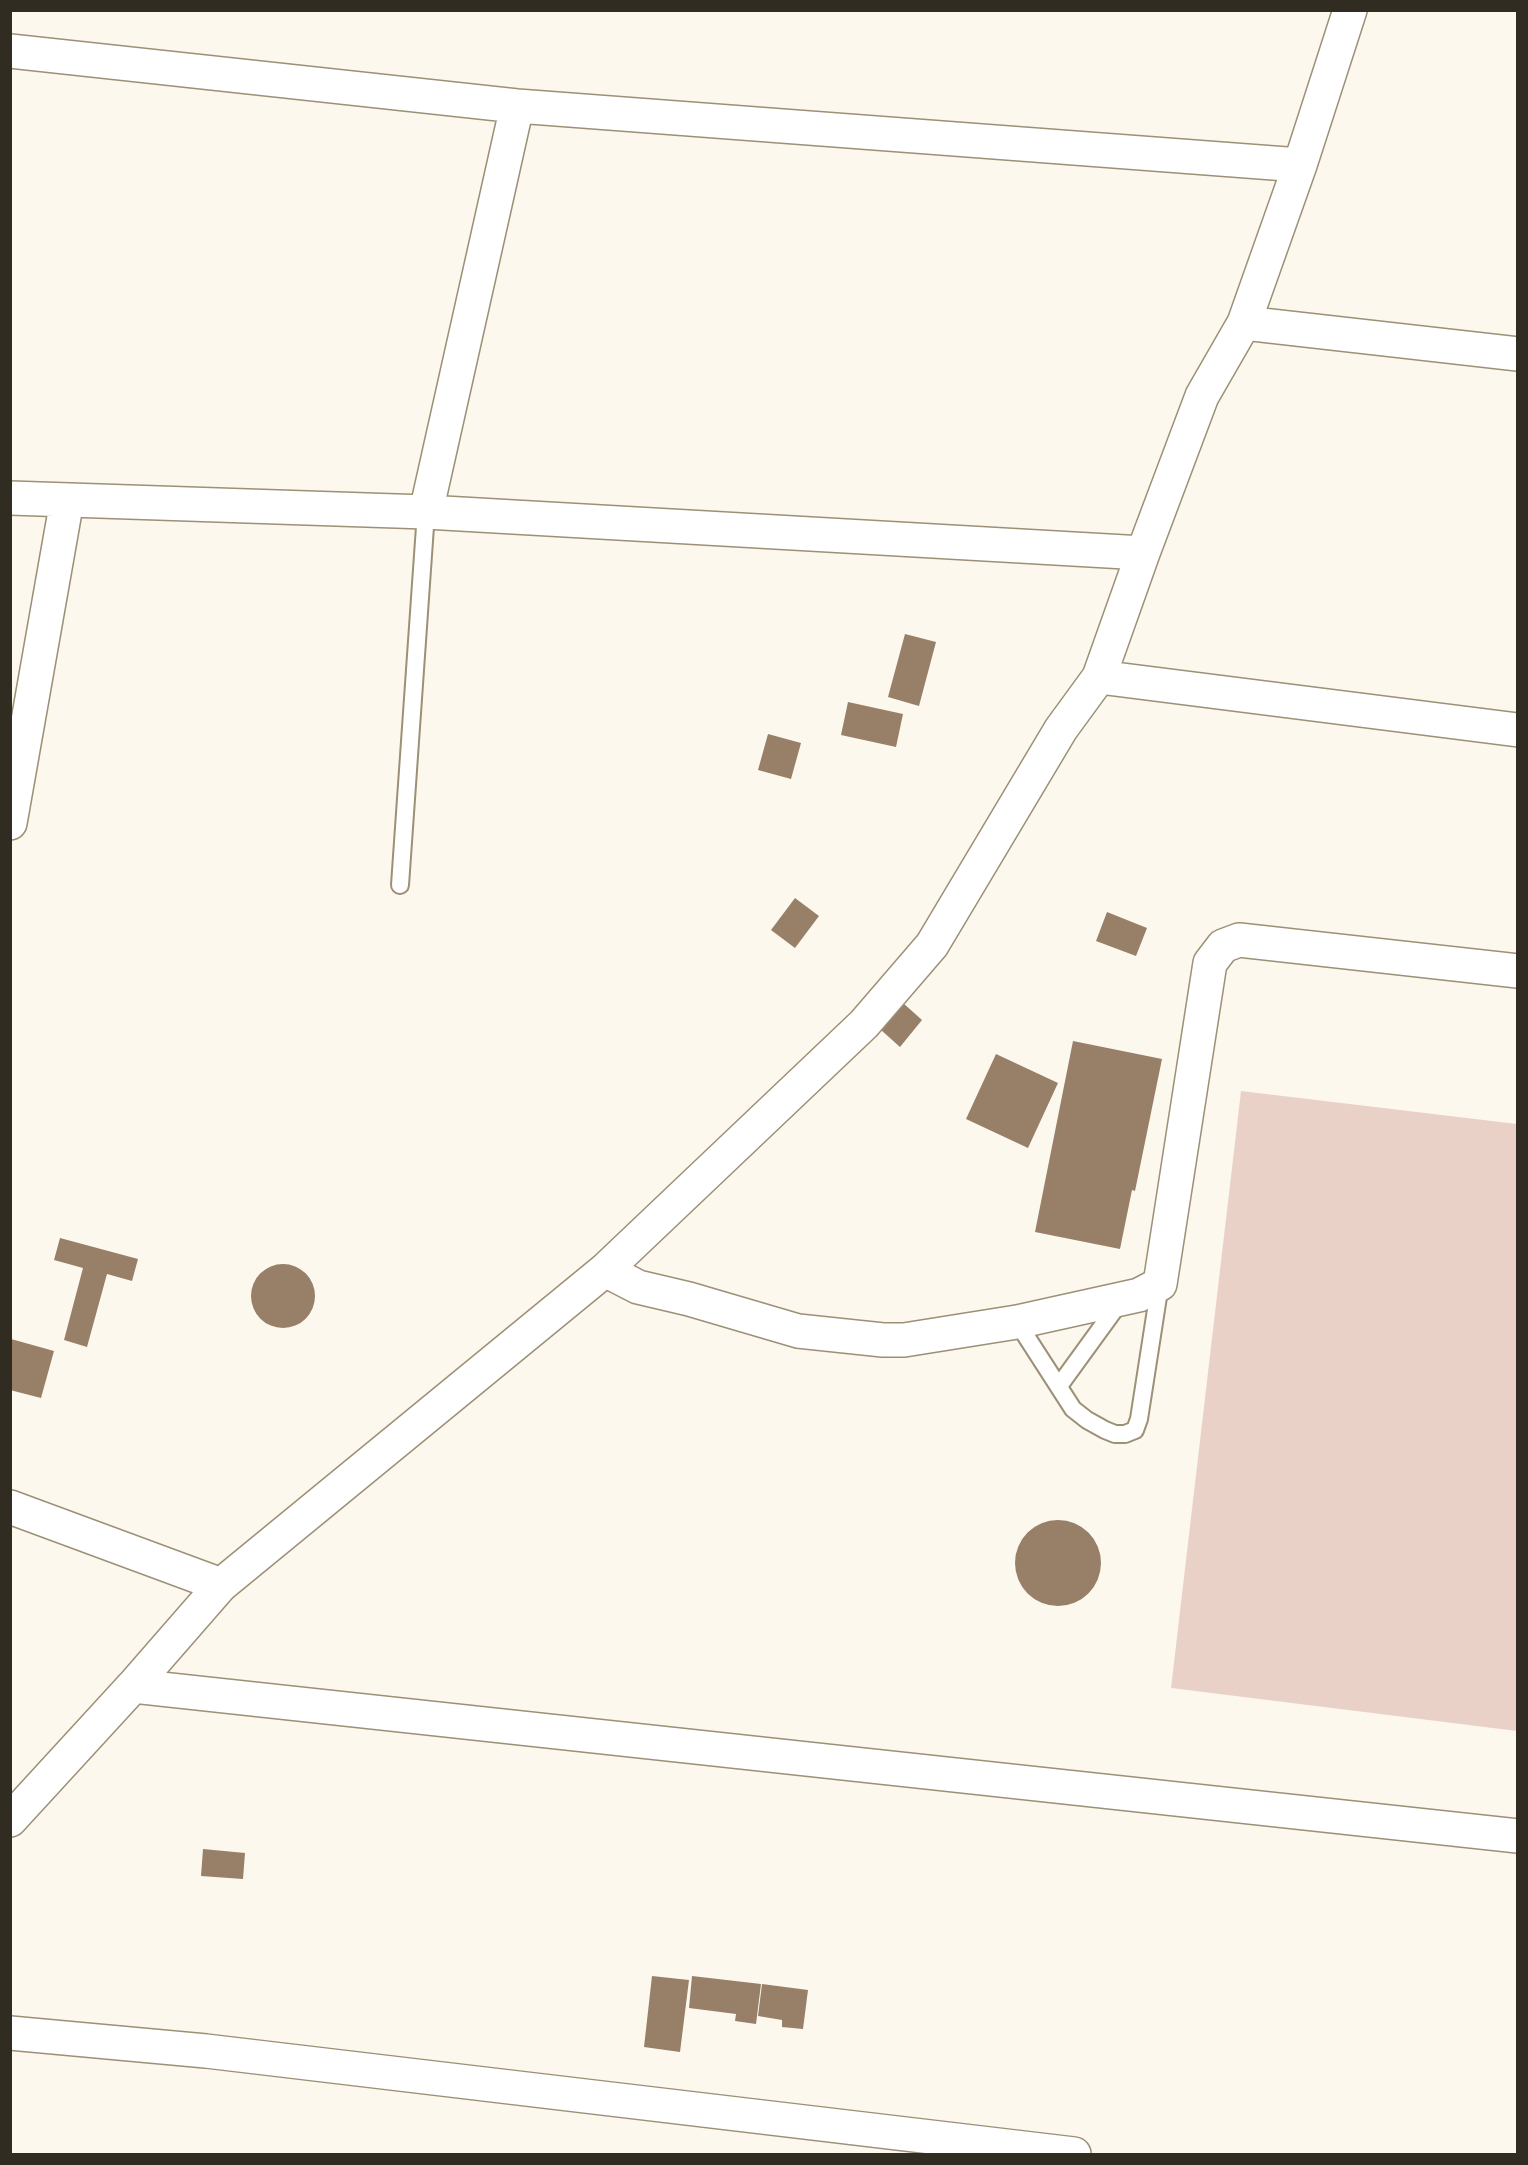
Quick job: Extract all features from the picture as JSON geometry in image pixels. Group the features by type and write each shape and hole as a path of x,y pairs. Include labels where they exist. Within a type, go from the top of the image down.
{"street":[{"path":"10,1820 134,1686 221,1585 605,1270 864,1024 932,945 1061,729 1099,677 1202,396 1244,323 1300,165 1350,10"},
{"path":"10,51 517,106 1300,165"},
{"path":"426,512 517,106"},
{"path":"1244,323 1518,354"},
{"path":"10,498 426,512 1143,553"},
{"path":"10,823 67,500"},
{"path":"1099,677 1518,730"},
{"path":"605,1270 638,1287 689,1299 798,1331 904,1340 1017,1322 1139,1295 1160,1284 1210,963 1223,946 1239,940 1518,971"},
{"path":"10,1507 221,1585"},
{"path":"134,1686 1518,1836"},
{"path":"10,2033 217,2053 1074,2154"}],"lane":[{"path":"400,885 426,512"},
{"path":"1017,1322 1073,1409 1087,1420 1115,1434 1125,1434 1135,1430 1139,1419 1160,1284"},
{"path":"1059,1386 1123,1299"}],"shaded area":[{"path":"1241,1091 1517,1124 1517,1731 1171,1688"}],"building":[{"path":"905,634 936,642 919,706 888,697"},
{"path":"848,702 903,714 896,747 841,735"},
{"path":"768,734 801,743 791,779 758,770"},
{"path":"795,898 819,916 795,948 771,930"},
{"path":"1107,912 1147,928 1136,956 1096,941"},
{"path":"903,1003 922,1020 900,1047 881,1030"},
{"path":"1073,1041 1162,1059 1135,1191 1132,1190 1120,1249 1035,1232"},
{"path":"996,1054 1058,1083 1028,1148 966,1119"},
{"path":"60,1238 138,1259 132,1281 107,1274 87,1347 64,1340 83,1268 54,1260"},
{"path":"283,1264 301,1269 306,1273 310,1278 315,1296 310,1314 306,1319 301,1323 283,1328 265,1323 260,1319 256,1314 251,1296 256,1278 260,1273 265,1269"},
{"path":"11,1339 54,1351 41,1398 10,1390"},
{"path":"1058,1520 1082,1527 1094,1539 1101,1563 1094,1587 1082,1599 1058,1606 1034,1599 1022,1587 1015,1563 1022,1539 1034,1527"},
{"path":"203,1849 245,1853 243,1879 201,1876"},
{"path":"652,1976 689,1980 680,2052 644,2047"},
{"path":"692,1976 761,1984 756,2024 735,2021 736,2014 689,2008"},
{"path":"762,1984 808,1990 803,2029 782,2027 782,2020 758,2016"}]}
